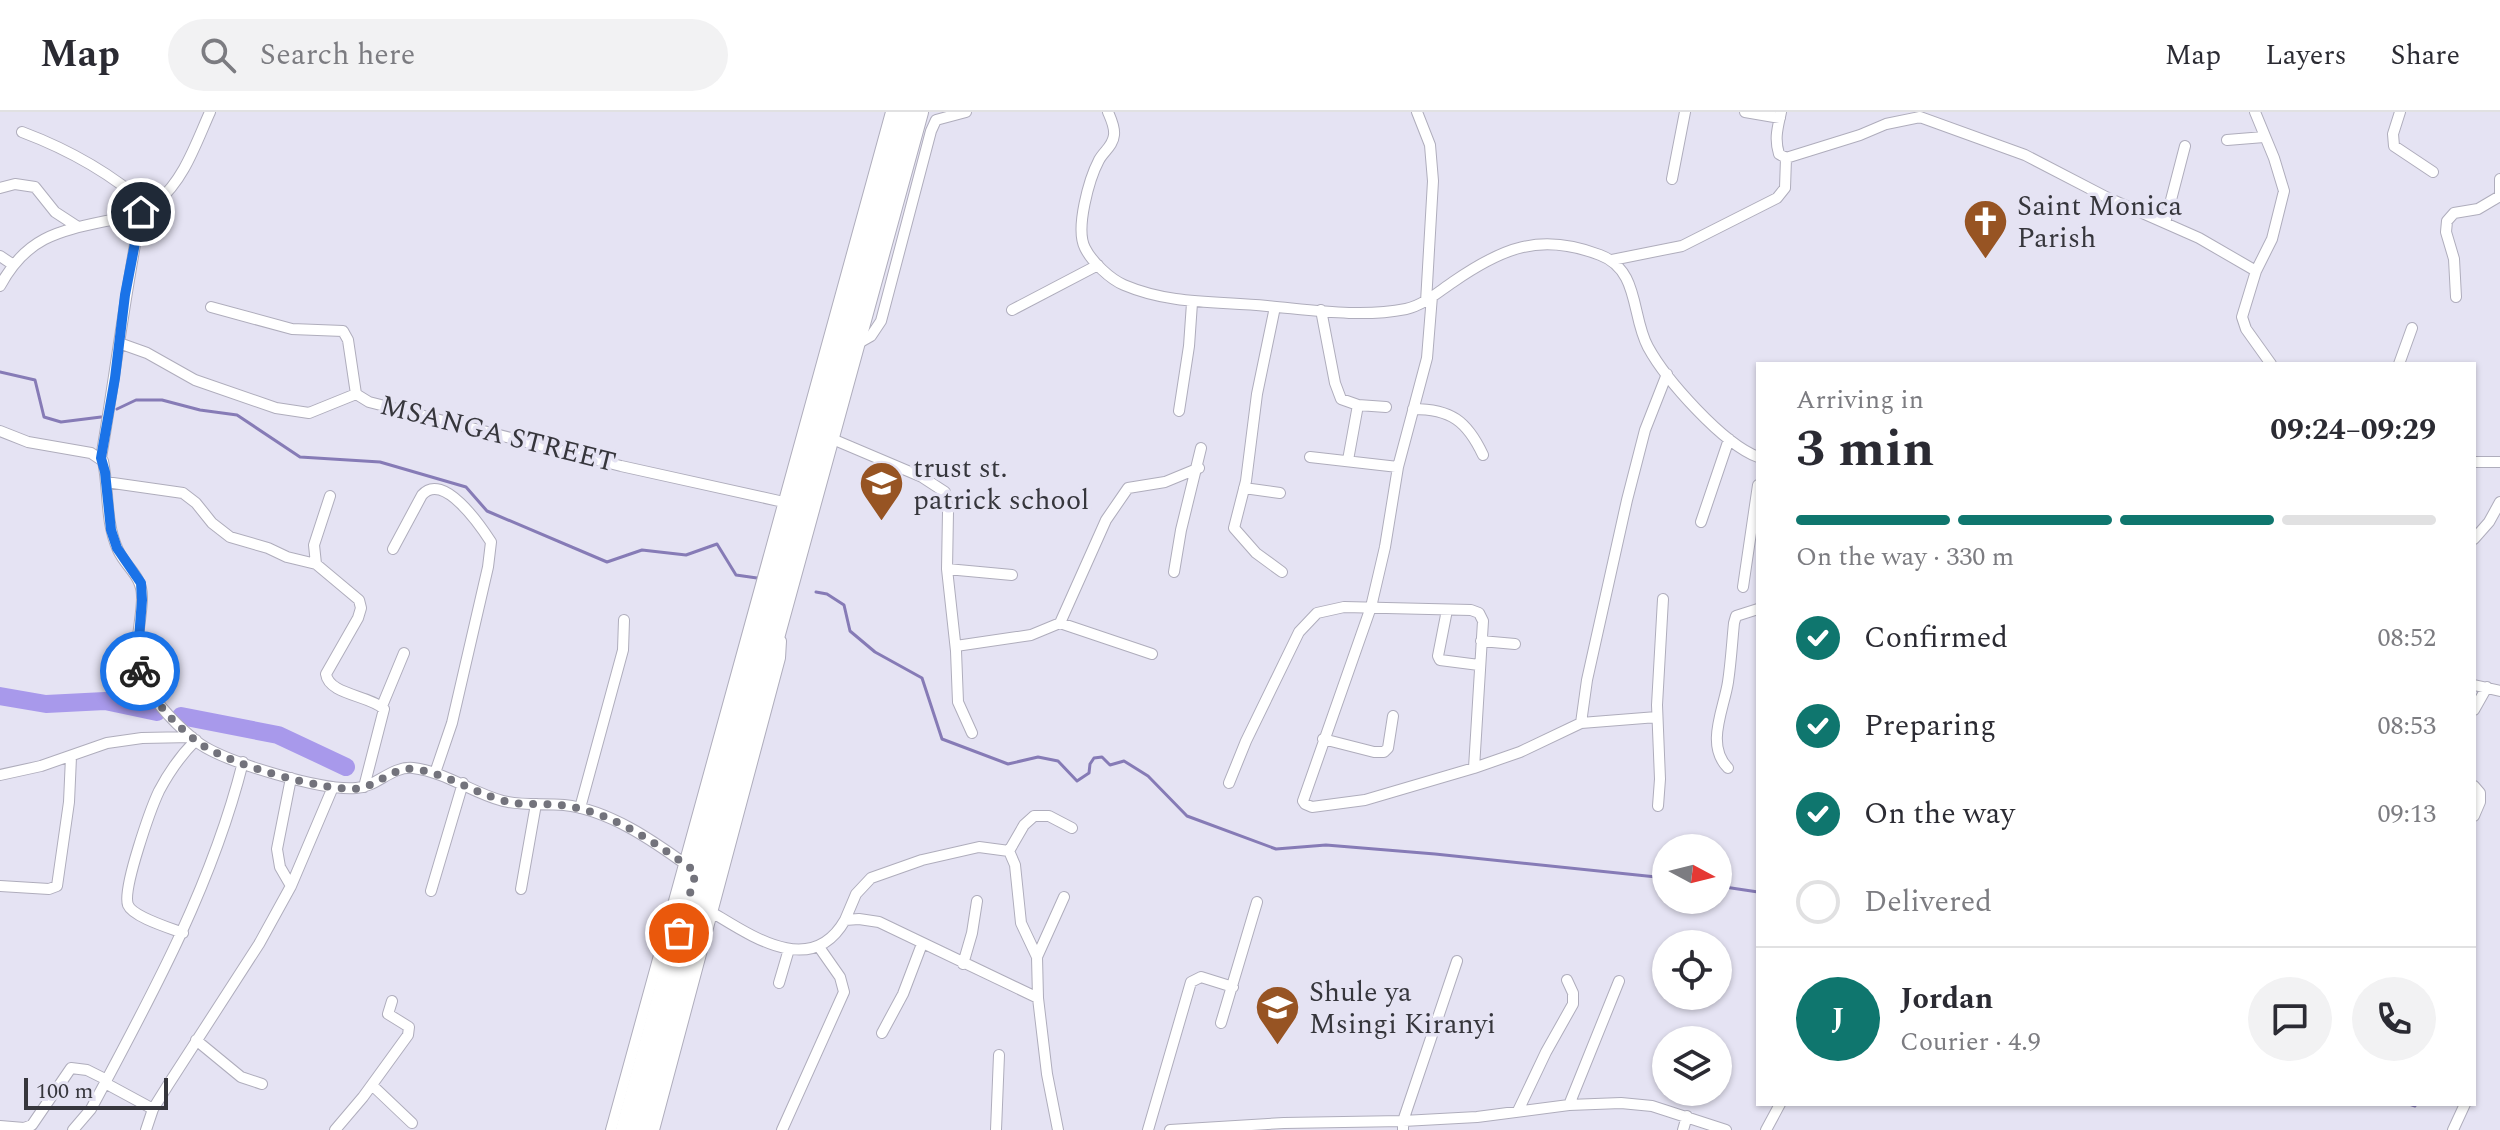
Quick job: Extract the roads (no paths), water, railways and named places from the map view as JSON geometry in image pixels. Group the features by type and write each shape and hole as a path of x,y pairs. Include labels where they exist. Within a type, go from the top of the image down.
{"highway":[{"path":"740,739 789,503 904,112"},
{"path":"643,1130 740,739 781,619 856,345 931,115"},
{"path":"625,1130 690,868 719,815"}],"street":[{"path":"0,286 12,264 35,244 78,227 145,210 172,187 186,166 210,112"},
{"path":"611,1130 690,868 891,112"},
{"path":"931,115 966,112"},
{"path":"1108,112 1115,133 1095,171 1081,224 1084,246 1098,265 1120,284 1151,295 1192,303 1374,312 1408,308 1429,299 1484,261 1512,248 1531,245 1567,247 1612,260 1682,246 1777,198 1785,188 1786,158"},
{"path":"1417,112 1430,145 1433,181 1427,358 1398,467 1371,607 1303,801 1309,806 1365,800 1520,752 1581,723 1657,717"},
{"path":"1672,179 1685,112"},
{"path":"1745,112 1780,115 1777,147 1779,154 1786,158 1922,115 2025,155 2106,197 2199,238 2256,271"},
{"path":"2255,112 2284,191 2272,239 2256,271 2242,317 2246,329 2270,362"},
{"path":"2400,112 2393,134 2394,146 2433,172"},
{"path":"22,132 99,167 145,210"},
{"path":"2227,140 2264,137"},
{"path":"2165,223 2185,146"},
{"path":"2456,297 2454,259 2446,232 2447,221 2454,213 2478,209 2500,196 2500,179"},
{"path":"0,188 15,184 35,187 55,212 78,227"},
{"path":"145,210 125,295 101,458 111,530 117,548 141,583 138,651 140,672 151,692 194,738 211,750 291,778 333,787 364,787 401,769 435,773 504,801 580,808 659,845 690,868"},
{"path":"0,256 12,264"},
{"path":"1612,260 1632,289 1647,345 1667,374 1710,423 1756,456"},
{"path":"1012,310 1098,265"},
{"path":"1179,411 1192,303"},
{"path":"211,307 292,329 343,331 348,340 356,394"},
{"path":"1275,307 1257,394 1244,488 1234,528 1256,553 1282,572"},
{"path":"1321,310 1341,399 1358,405 1386,407"},
{"path":"2400,362 2412,328"},
{"name":"MSANGA STREET","path":"119,343 147,353 195,380 276,408 309,413 356,394 369,402 466,427 789,503"},
{"path":"1581,723 1587,680 1630,486 1645,430 1667,374"},
{"path":"1348,460 1358,405"},
{"path":"1413,409 1435,411 1461,421 1483,455"},
{"path":"0,431 28,442 91,453 101,458"},
{"path":"830,438 922,477 945,492 948,512 947,569 956,646 958,702 972,733"},
{"path":"1701,522 1729,439"},
{"path":"1174,572 1201,448"},
{"path":"1310,457 1398,467"},
{"path":"2476,462 2500,462"},
{"path":"1060,623 1106,520 1128,488 1165,482 1199,468"},
{"path":"106,482 180,491 230,537 316,564 361,604 358,618 328,667 327,682 338,690 360,695 385,710 364,787"},
{"path":"393,549 422,495 427,489 434,488 453,497 466,509 491,542 452,723 435,773"},
{"path":"1244,488 1280,493"},
{"path":"316,564 314,545 330,496"},
{"path":"1743,587 1756,499"},
{"path":"2476,537 2500,502"},
{"path":"947,569 1012,575"},
{"path":"1658,806 1657,717 1663,599"},
{"path":"1229,783 1299,632 1317,613 1344,607 1471,610 1479,613 1483,621 1474,768"},
{"path":"1447,610 1438,656 1440,660 1479,665"},
{"path":"1728,768 1722,762 1717,735 1729,680 1734,623 1736,616 1756,610"},
{"path":"654,1130 780,658 781,619"},
{"path":"580,808 623,650 624,620"},
{"path":"956,646 1031,635 1060,623 1152,654"},
{"path":"1481,641 1515,644"},
{"path":"382,706 404,653"},
{"path":"2476,685 2500,691"},
{"path":"2476,706 2487,687"},
{"path":"1323,739 1384,752 1388,748 1393,716"},
{"path":"0,775 131,739 194,738"},
{"path":"183,933 134,912 127,903 127,895 158,792 194,738"},
{"path":"0,886 49,889 57,886 69,802 71,757"},
{"path":"73,1130 87,1116 106,1082 183,933 224,827 243,762"},
{"path":"291,778 277,849 280,867 291,886"},
{"path":"431,891 463,783"},
{"path":"146,1130 153,1109 259,944 291,886 333,787"},
{"path":"2476,788 2480,793 2476,811"},
{"path":"521,889 536,804"},
{"path":"1009,851 1024,825 1034,816 1049,816 1072,828"},
{"path":"713,913 747,934 789,949 819,947 840,927 856,894 871,878 922,860 979,847 1009,851"},
{"path":"1009,851 1015,865 1021,923 1037,957 1038,998 1047,1074 1058,1130"},
{"path":"1037,957 1064,897"},
{"path":"963,964 977,901"},
{"path":"1221,1023 1257,902"},
{"path":"845,920 879,922 1038,998"},
{"path":"882,1033 903,994 922,944"},
{"path":"782,1130 844,992 840,977 819,947"},
{"path":"779,983 789,949"},
{"path":"1403,1126 1457,961"},
{"path":"1148,1130 1191,982 1201,977 1233,987"},
{"path":"1518,1111 1573,1004 1573,993 1567,980"},
{"path":"1569,1105 1619,981"},
{"path":"335,1130 372,1085 409,1031 409,1027 388,1014 392,1001"},
{"path":"196,1040 241,1077 262,1084"},
{"path":"996,1130 999,1055"},
{"path":"0,1126 24,1128 32,1125 71,1068 87,1070 153,1109"},
{"path":"372,1085 412,1123"},
{"path":"1170,1130 1228,1125 1403,1126 1569,1105 1633,1103 1687,1116 1726,1130"},
{"path":"1766,1130 1779,1106"},
{"path":"2453,1130 2464,1106"},
{"path":"1683,1130 1687,1116"}],"waterway":[{"path":"0,372 35,380 44,417 61,422 101,417"},
{"path":"117,409 136,400 162,400 237,415 300,457 380,462 466,487 487,511 607,562 642,550 686,555 717,544 736,575 757,578"},
{"path":"816,592 827,594 844,605 850,631 875,652 922,678 942,739 1008,764 1038,757 1058,761 1077,781 1089,773 1094,758 1102,757 1110,765 1124,761 1148,776 1187,816 1276,849 1326,845 1652,877"},
{"path":"0,696 46,704 105,701 157,712"},
{"path":"181,716 278,735 346,767"},
{"path":"1732,888 1756,892"}],"place":[{"name":"Saint Monica Parish","path":"1986,261"},
{"name":"trust st. patrick school","path":"882,523"},
{"name":"Shule ya Msingi Kiranyi","path":"1278,1047"}]}
